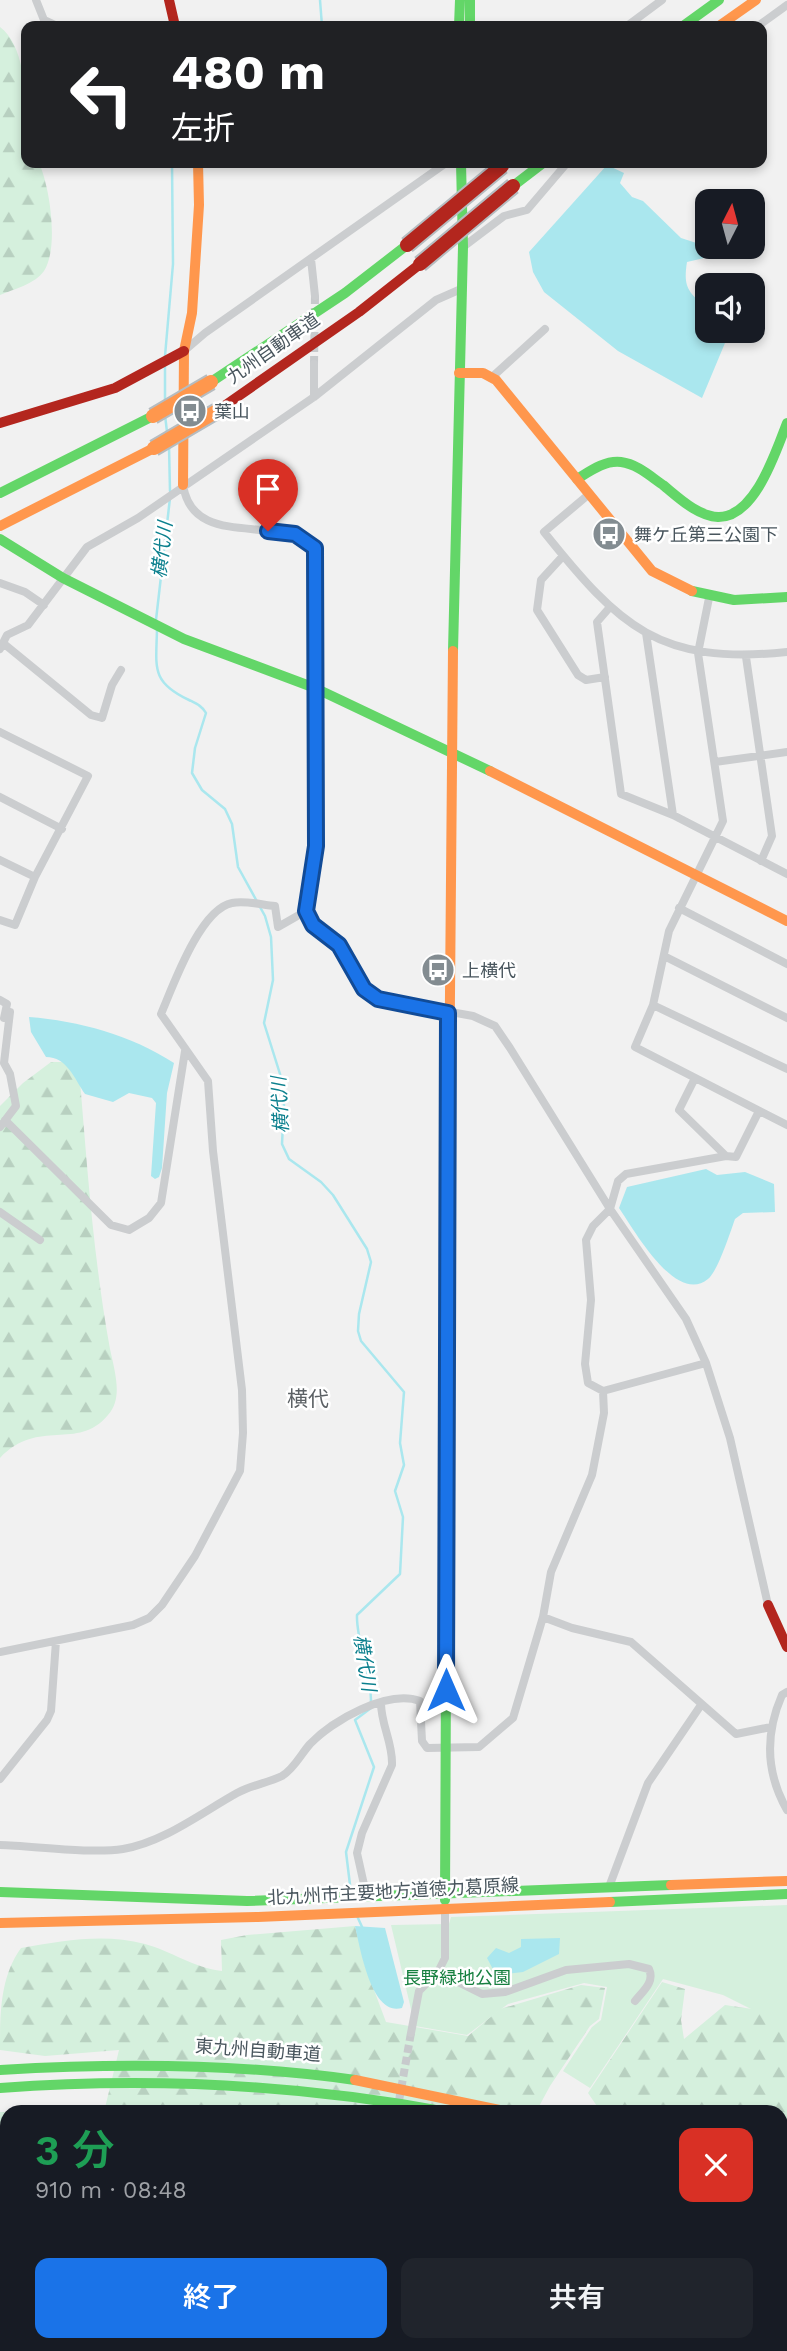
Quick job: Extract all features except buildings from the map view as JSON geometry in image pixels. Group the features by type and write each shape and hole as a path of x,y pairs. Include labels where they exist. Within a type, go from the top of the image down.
{"main road":[{"path":"169,0 174,21"},
{"path":"459,21 460,0"},
{"path":"470,0 470,21"},
{"path":"690,21 719,0"},
{"path":"726,21 756,0"},
{"path":"183,485 184,351 192,313 199,205 198,168"},
{"path":"445,1899 450,751 463,247 461,168"},
{"name":"九州自動車道","path":"0,494 153,416 211,382 345,293 499,168"},
{"name":"九州自動車道","path":"0,526 154,448 217,411 359,312 536,168"},
{"path":"0,423 116,388 184,351"},
{"path":"459,373 482,373 491,378 652,571 677,587 709,598 746,601 787,597"},
{"path":"577,479 611,462 630,463 695,508 718,517 730,515 743,508 753,497 787,424"},
{"path":"0,539 63,578 184,639 315,688 450,751 787,921"},
{"path":"768,1605 778,1633 787,1647"},
{"name":"北九州市主要地方道徳力葛原線","path":"0,1923 258,1917 609,1887 787,1881"},
{"name":"北九州市主要地方道徳力葛原線","path":"0,1892 247,1901 787,1894"},
{"name":"東九州自動車道","path":"0,2070 154,2063 304,2071 382,2083 478,2105"},
{"name":"東九州自動車道","path":"0,2088 80,2082 227,2082 380,2098 414,2105"}],"street":[{"path":"36,0 46,21"},
{"path":"634,21 662,0"},
{"path":"765,21 787,5"},
{"path":"184,351 439,168"},
{"path":"463,247 504,216 527,210 563,168"},
{"path":"311,259 315,296"},
{"path":"121,670 111,685 102,718 91,715 2,646 7,635 28,625 87,547 138,518 314,397 436,300 461,289"},
{"path":"491,378 545,328"},
{"path":"314,363 314,397"},
{"path":"183,485 186,503 196,516 215,524 295,534 315,548 316,846 306,911 313,925 339,945 364,989 378,999 473,1016 495,1026 610,1209 686,1319 706,1363 730,1438 768,1605"},
{"path":"588,495 544,532 610,607 646,633 698,653 746,657 787,652"},
{"path":"563,555 541,580 537,610 578,675 586,680 605,677"},
{"path":"0,583 25,592 44,605"},
{"path":"709,598 698,653 723,821 669,931 653,1005 635,1046 787,1125"},
{"path":"610,607 597,622 621,794 673,815 787,874"},
{"path":"646,633 673,815"},
{"path":"746,657 772,836 761,861"},
{"path":"0,732 88,776 34,877 15,925 0,920"},
{"path":"715,762 787,752"},
{"path":"0,797 62,829"},
{"path":"0,860 34,877"},
{"path":"0,1652 134,1625 149,1618 162,1605 195,1556 240,1471 242,1390 213,1151 208,1081 162,1014 184,961 208,918 217,909 232,903 275,906 278,927 306,911"},
{"path":"679,908 787,964"},
{"path":"664,956 787,1018"},
{"path":"0,1000 7,1004 5,1063 10,1074 16,1106 3,1124 111,1225 130,1230 149,1218 162,1203 185,1051"},
{"path":"653,1005 787,1069"},
{"path":"0,1068 10,1074"},
{"path":"695,1078 679,1110 726,1156"},
{"path":"706,1363 603,1391 588,1383 585,1364 591,1300 585,1248 593,1226 610,1209 618,1181 626,1174 726,1156 736,1157 759,1111"},
{"path":"0,1212 40,1240"},
{"path":"0,1845 120,1849 146,1844 240,1791 283,1775 310,1744 348,1714 381,1703 412,1699 420,1701 422,1741 427,1748 479,1747 513,1718 543,1617 551,1572 592,1475 604,1413 603,1391"},
{"path":"543,1617 572,1628 631,1642 736,1734 771,1727"},
{"path":"0,1779 47,1720 51,1711 56,1641"},
{"path":"787,1692 782,1695 771,1727 770,1770 787,1810"},
{"path":"365,1889 357,1853 362,1833 392,1765 392,1754 381,1723 381,1703"},
{"path":"609,1887 648,1783 701,1705"},
{"path":"411,2033 419,1991 438,1972 444,1958 445,1899"},
{"path":"438,1972 482,1994 505,1992 566,1970 629,1964 649,1969 652,1975 650,1983 635,2001"}],"green space":[{"path":"0,27 18,53 21,66 21,168 41,168 47,187 52,233 49,261 40,276 0,295"},
{"path":"51,1062 63,1062 79,1069 95,1244 115,1374 116,1400 108,1415 84,1432 29,1439 0,1458 0,1106 23,1083"},
{"name":"長野緑地公園","path":"787,1905 787,2027 723,1995 663,1979 590,2088 563,2071 592,2027 601,2020 607,1987 584,1983 508,2004 467,2035 415,2026 391,1925 449,1924 451,1917"},
{"path":"355,1926 365,1966 386,2022 468,2036 500,2009 581,1985 605,1988 599,2019 590,2026 540,2105 106,2105 119,2050 45,2056 0,2050 5,1984 21,1948 83,1939 114,1939 145,1944 222,1971 221,1940 247,1935"},
{"path":"662,1982 685,1989 681,2020 684,2039 725,2005 759,2010 787,2025 787,2105 596,2105 588,2093"}],"water":[{"path":"604,168 613,168 624,173 620,183 632,197 643,201 681,238 695,243 695,259 700,259 687,262 686,270 688,288 695,298 695,343 725,343 702,398 618,351 544,292 533,272 529,252"},
{"path":"29,1017 104,1031 140,1045 174,1063 167,1093 162,1168 159,1177 155,1179 151,1176 156,1103 152,1098 129,1093 113,1102 85,1094 65,1064 46,1057 31,1032"},
{"path":"706,1169 717,1175 745,1172 774,1184 775,1212 743,1213 735,1219 712,1275 696,1285 683,1282 669,1274 645,1246 619,1208 627,1187"},
{"path":"355,1926 385,1928 404,2002 402,2008 391,2008 382,2002 375,1992 364,1964"},
{"path":"560,1938 559,1954 523,1972 496,1975 487,1958 496,1948 509,1953 521,1947 521,1939"}],"waterway":[{"name":"横代川","path":"320,0 322,21"},
{"name":"横代川","path":"165,356 173,264 172,168"},
{"name":"横代川","path":"165,366 165,405"},
{"name":"横代川","path":"165,415 167,432"},
{"name":"横代川","path":"169,446 170,491"},
{"name":"横代川","path":"156,620 170,498"},
{"name":"横代川","path":"157,630 156,654 162,680 168,687 199,705 206,713 195,748 192,773 202,790 225,809 232,824 238,867 265,916 271,937 273,980 264,1023 280,1074 284,1103 282,1144 289,1159 321,1182 333,1195 367,1249 371,1262 359,1314 358,1331 361,1341 404,1392 400,1443 404,1465 395,1491 403,1517 400,1574 357,1615 371,1702"},
{"name":"横代川","path":"351,1893 346,1852 374,1767 355,1720 371,1708"},
{"name":"横代川","path":"357,1916 363,1929"}],"tunnel":[{"path":"314,364 315,296"},
{"path":"398,2105 411,2033"}],"traffic: fast":[{"path":"459,21 460,0"},
{"path":"470,0 470,21"},
{"path":"690,21 719,0"},
{"path":"453,651 463,247 461,168"},
{"path":"513,186 536,168"},
{"path":"211,382 345,293 407,245"},
{"path":"0,493 153,416"},
{"path":"577,479 603,464 627,463 643,471 703,513 718,517 731,514 743,507 762,481 787,423"},
{"path":"0,539 63,578 184,639 315,688 490,771"},
{"path":"692,591 734,600 787,597"},
{"path":"445,1900 448,1223"},
{"path":"0,1892 247,1901 671,1885"},
{"path":"610,1902 787,1894"},
{"path":"0,2070 178,2066 266,2070 355,2080"},
{"path":"0,2088 113,2083 224,2085 336,2095 408,2105"}],"traffic: slow":[{"path":"726,21 756,0"},
{"path":"183,485 184,351 192,313 199,205 198,168"},
{"path":"459,373 483,373 496,380 652,571 692,591"},
{"path":"153,416 211,382"},
{"path":"154,448 217,411"},
{"path":"0,526 154,448"},
{"path":"448,1223 453,651"},
{"path":"490,771 787,921"},
{"path":"671,1885 787,1881"},
{"path":"0,1923 258,1917 610,1902"},
{"path":"355,2080 475,2105"}],"traffic: jam":[{"path":"169,0 174,21"},
{"path":"407,245 500,168"},
{"path":"420,264 513,186"},
{"path":"217,411 359,312 420,264"},
{"path":"0,423 115,388 184,351"},
{"path":"768,1605 787,1647"}],"place":[{"name":"葉山","path":"190,411"},
{"name":"舞ケ丘第三公園下","path":"609,534"},
{"name":"上横代","path":"438,970"}],"district":[{"name":"横代","path":"308,1398"}],"route":[{"path":"268,531 295,534 306,539 315,548 316,846 306,911 313,925 339,945 364,989 378,999 448,1013 446,1690"}]}
